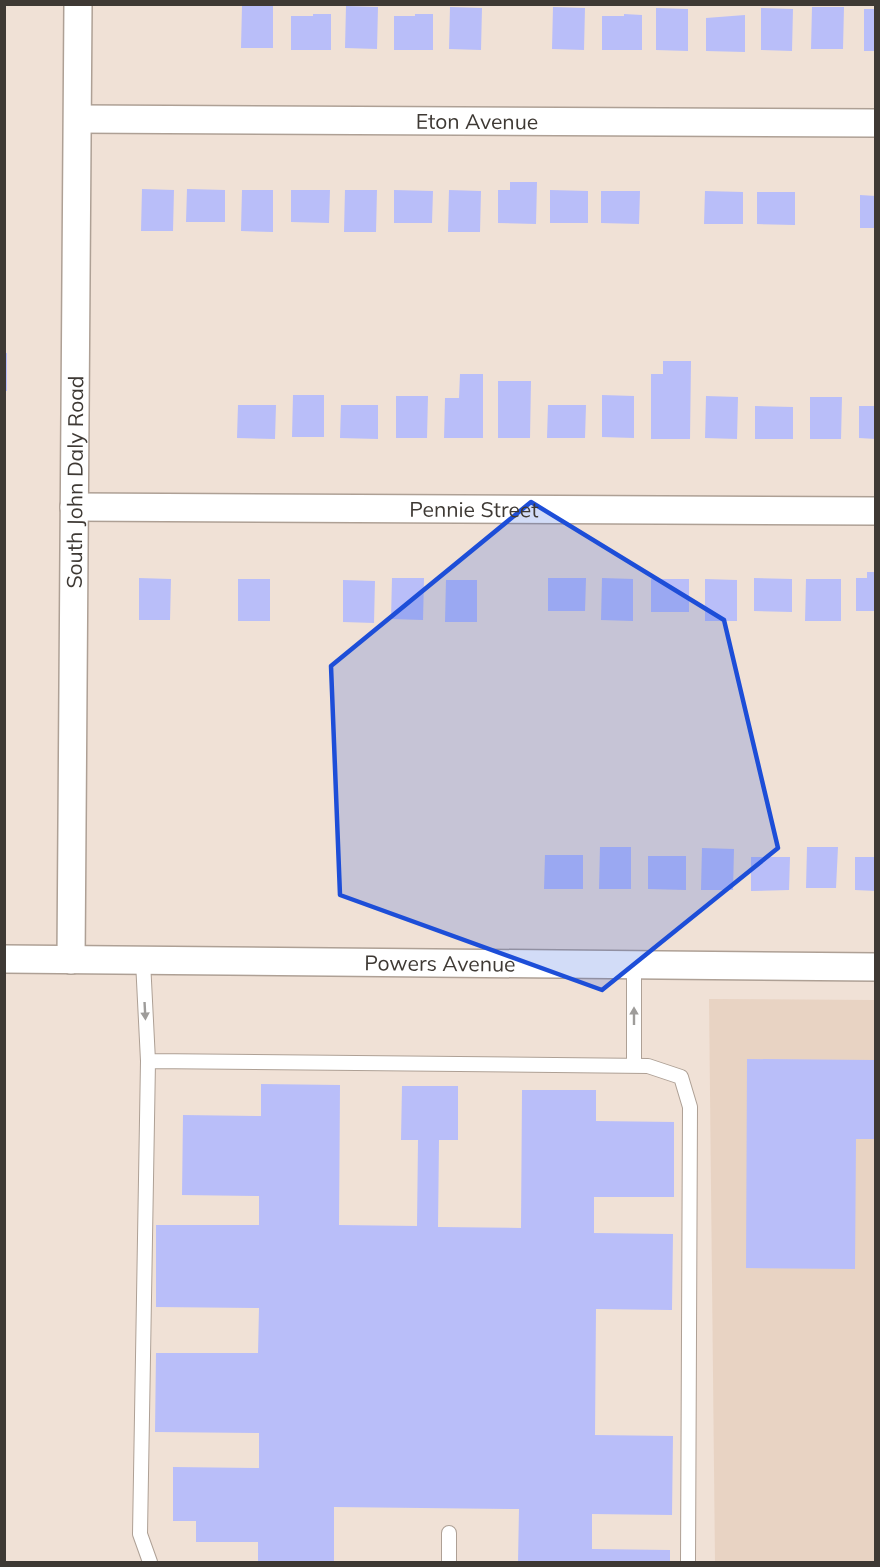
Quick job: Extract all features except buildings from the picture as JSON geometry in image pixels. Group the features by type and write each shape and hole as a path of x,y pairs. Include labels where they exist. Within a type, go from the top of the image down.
{"street":[{"name":"South John Daly Road","path":"71,960 78,4"},
{"name":"Eton Avenue","path":"78,119 876,123"},
{"name":"Pennie Street","path":"74,507 876,511"},
{"name":"Powers Avenue","path":"4,959 876,967"}],"lane":[{"path":"143,961 148,1061 140,1534 150,1563"},
{"path":"634,965 634,1066"},
{"path":"148,1061 648,1066 681,1077 690,1107 688,1563"},
{"path":"449,1533 449,1563"}],"highlighted area":[{"path":"531,502 724,620 778,848 602,990 340,895 331,666"}],"shaded area":[{"path":"709,999 875,1000 875,1562 715,1562"}]}
